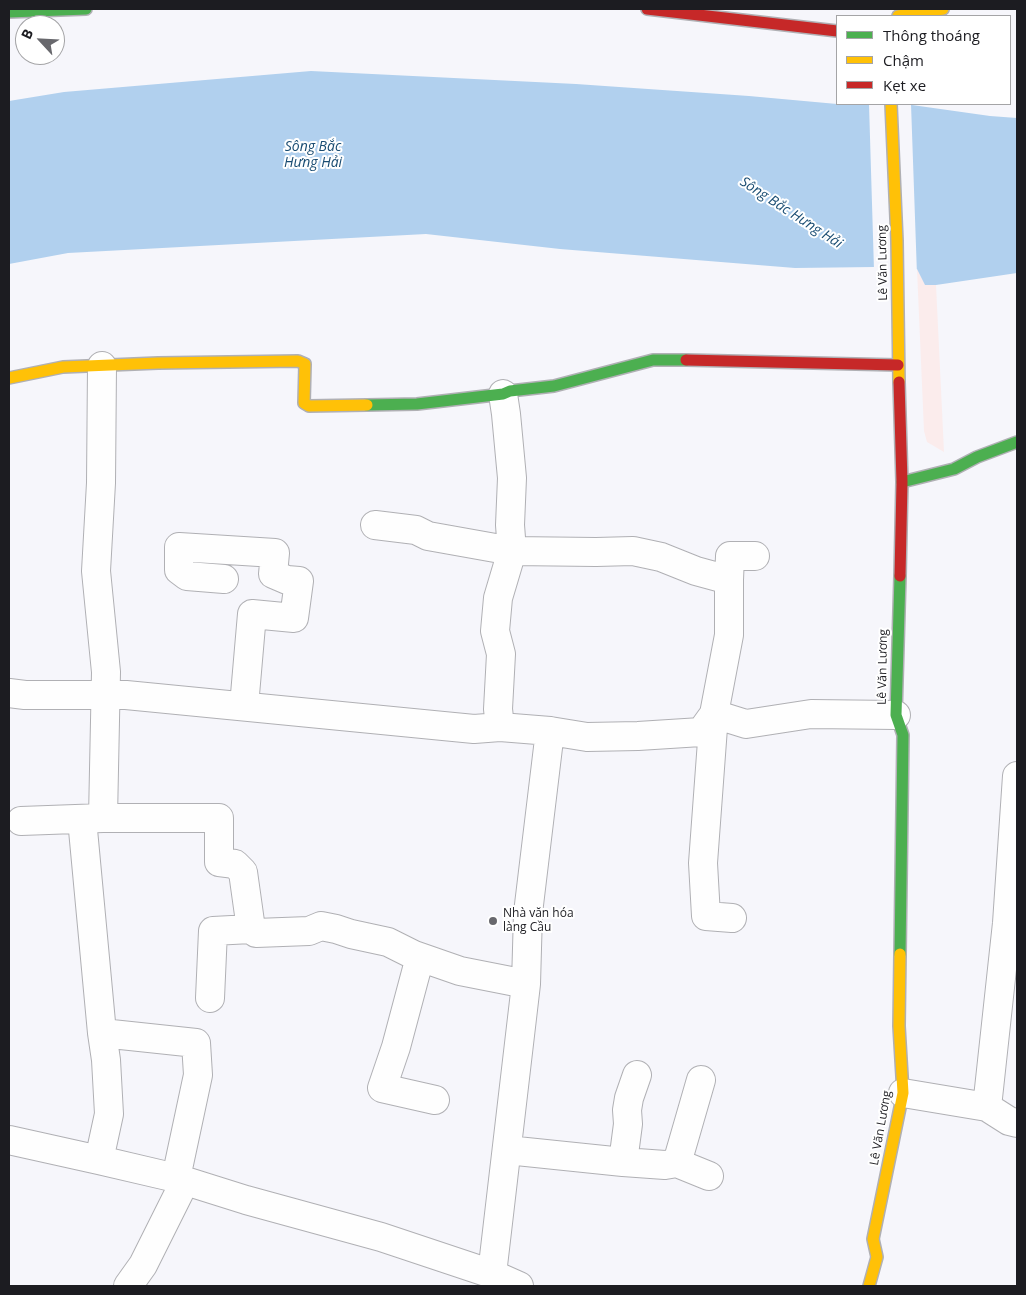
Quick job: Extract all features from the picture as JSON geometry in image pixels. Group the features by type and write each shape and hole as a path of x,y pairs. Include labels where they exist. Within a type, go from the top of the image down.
{"main road":[{"path":"9,12 86,9"},
{"path":"647,9 714,12 836,31"},
{"path":"904,15 943,9"},
{"name":"Lê Văn Lương","path":"869,1286 877,1257 873,1239 903,1093 899,1026 903,735 896,715 902,482 898,365 897,241 891,105"},
{"path":"9,378 63,368 158,363 298,361 305,364 304,403 309,406 417,404 503,394 510,391 554,386 652,360 898,365"},
{"path":"902,482 954,469 977,457 1017,442"}],"street":[{"path":"99,1160 109,1114 106,1060 102,1033 93,819 106,695 106,672 96,571 101,483 102,366"},
{"path":"500,726 498,709 500,654 495,631 498,598 512,551 510,525 512,478 503,394"},
{"path":"375,524 416,530 428,536 512,551 633,551 661,557 696,571 729,580"},
{"path":"224,579 187,576 179,570 179,547 276,553 273,574 287,580 299,581 294,618 252,614 244,706"},
{"path":"732,918 706,916 703,863 714,714 729,635 730,556 755,556"},
{"path":"9,693 25,695 126,695 474,729 500,726 587,737 702,732 714,714"},
{"path":"714,714 746,724 810,714 896,715"},
{"path":"9,1140 180,1180 381,1237 506,1282 507,1150 526,984 528,913 550,731"},
{"path":"987,1107 1007,923 1017,776"},
{"path":"21,822 93,819 219,818 219,862 235,864 243,872 252,929 256,933 309,930 321,926 336,928 351,934 388,942 420,957 460,971 526,984"},
{"path":"210,998 214,931 252,929"},
{"path":"420,957 396,1047 382,1088 435,1100"},
{"path":"102,1033 196,1043 198,1075 180,1180 143,1265 128,1286"},
{"path":"623,1162 628,1124 627,1110 637,1075"},
{"path":"677,1163 701,1080"},
{"path":"903,1093 987,1107 1009,1121 1017,1123"},
{"path":"507,1150 623,1162 665,1165 677,1163 709,1176"}],"shaded area":[{"path":"917,269 925,285 936,285 944,452 927,442 924,431"}],"water":[{"name":"Sông Bắc Hưng Hải","path":"311,71 576,84 749,96 836,105 912,105 1017,118 1017,273 925,285 917,269 874,267 795,268 560,249 426,234 68,253 9,264 9,101 64,92"}],"pier":[{"path":"869,105 911,105 917,275 915,271 874,270"}],"traffic: fast":[{"path":"9,12 86,9"},
{"path":"367,405 417,404 503,394 510,391 554,386 653,360 686,360"},
{"path":"902,482 954,469 977,457 1017,442"},
{"path":"900,576 896,715 903,735 900,954"}],"traffic: slow":[{"path":"904,15 943,9"},
{"path":"891,105 897,241 899,382"},
{"path":"9,378 63,367 158,363 298,361 305,364 304,403 309,406 367,405"},
{"path":"869,1286 877,1257 873,1239 903,1093 899,1026 900,954"}],"traffic: jam":[{"path":"647,9 836,31"},
{"path":"686,360 898,365"},
{"path":"899,382 902,482 900,576"}],"place":[{"name":"Nhà văn hóa làng Cầu","path":"493,921"}]}
